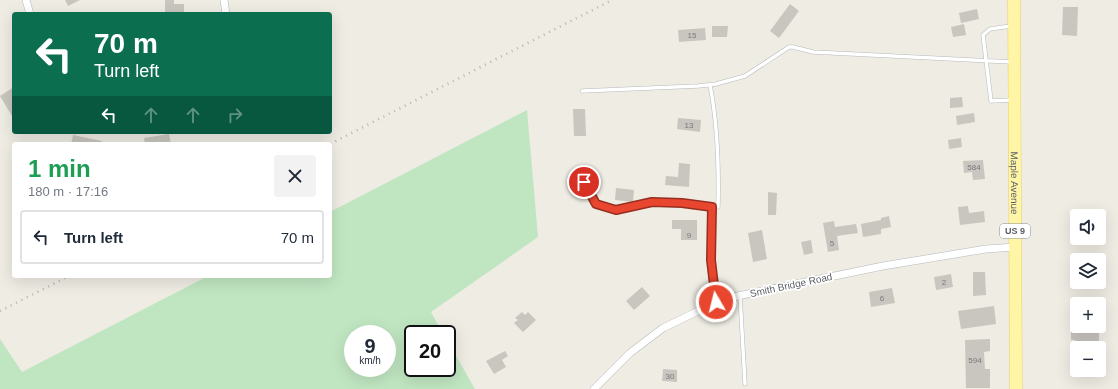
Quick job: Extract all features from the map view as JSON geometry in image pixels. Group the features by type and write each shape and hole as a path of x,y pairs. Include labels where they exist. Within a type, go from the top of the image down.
{"main road":[{"name":"Maple Avenue","path":"1014,0 1016,389"}],"street":[{"path":"26,0 29,12"},
{"path":"224,0 226,12"},
{"name":"Smith Bridge Road","path":"594,389 630,353 663,328 716,302 883,266 986,249 1016,247"}],"lane":[{"path":"1014,26 990,29 983,35 991,101 1015,100"},
{"path":"582,91 710,85 745,76 780,51 793,47 813,52 1015,62"},
{"path":"584,182 596,204 616,210 652,202 682,203 718,207 719,156 717,117 710,85"},
{"path":"712,207 711,260 716,302"},
{"path":"740,296 745,384"}],"green space":[{"path":"527,110 538,237 431,312 438,325 404,325 404,377 456,377 456,356 475,389 0,389 0,339 22,372 204,278 332,278 332,211"}],"building":[{"path":"65,0 80,0 68,6"},
{"path":"165,0 174,0 174,4 184,4 184,12 165,12"},
{"path":"790,4 799,11 779,38 770,31"},
{"path":"1063,7 1078,7 1077,36 1062,35"},
{"path":"977,9 979,19 961,23 959,13"},
{"path":"964,24 966,35 953,37 951,27"},
{"path":"712,26 728,26 727,37 712,37"},
{"path":"705,28 706,40 679,42 678,30"},
{"path":"12,88 12,116 0,96"},
{"path":"962,97 963,107 950,108 950,98"},
{"path":"573,109 585,109 586,136 574,136"},
{"path":"974,113 975,122 957,125 956,116"},
{"path":"678,118 701,120 700,132 677,129"},
{"path":"169,134 171,142 145,142 144,138"},
{"path":"73,135 102,141 102,142 71,142"},
{"path":"961,138 962,147 949,149 948,140"},
{"path":"983,160 985,179 973,180 972,172 964,173 963,161"},
{"path":"679,163 690,164 689,187 665,185 666,176 678,177"},
{"path":"616,188 634,190 633,202 615,200"},
{"path":"768,192 777,193 776,215 768,215"},
{"path":"968,206 969,213 984,211 985,222 960,225 958,207"},
{"path":"889,216 891,227 881,229 881,234 863,237 861,224 881,220 881,218"},
{"path":"672,220 697,220 697,240 681,240 681,229 672,229"},
{"path":"834,221 835,227 856,224 858,233 837,236 839,250 828,252 823,223"},
{"path":"762,230 767,259 753,262 748,233"},
{"path":"811,240 813,253 804,255 801,242"},
{"path":"973,272 985,272 986,295 973,296"},
{"path":"951,274 953,287 936,290 934,277"},
{"path":"642,287 650,296 634,310 626,301"},
{"path":"892,288 895,303 871,307 869,292"},
{"path":"994,306 996,324 961,329 958,311"},
{"path":"522,312 525,315 528,312 536,320 523,332 514,323 518,320 515,318"},
{"path":"1071,333 1099,333 1099,341 1071,340"},
{"path":"990,339 990,351 984,352 985,369 990,369 990,388 966,388 965,340"},
{"path":"505,351 508,356 502,360 506,367 494,374 486,361"},
{"path":"663,369 677,370 677,382 662,381"}],"railway":[{"path":"332,143 612,0"},
{"path":"0,311 65,278"}],"route":[{"path":"584,182 596,204 616,210 652,202 682,203 712,207 711,260 716,302"}]}
